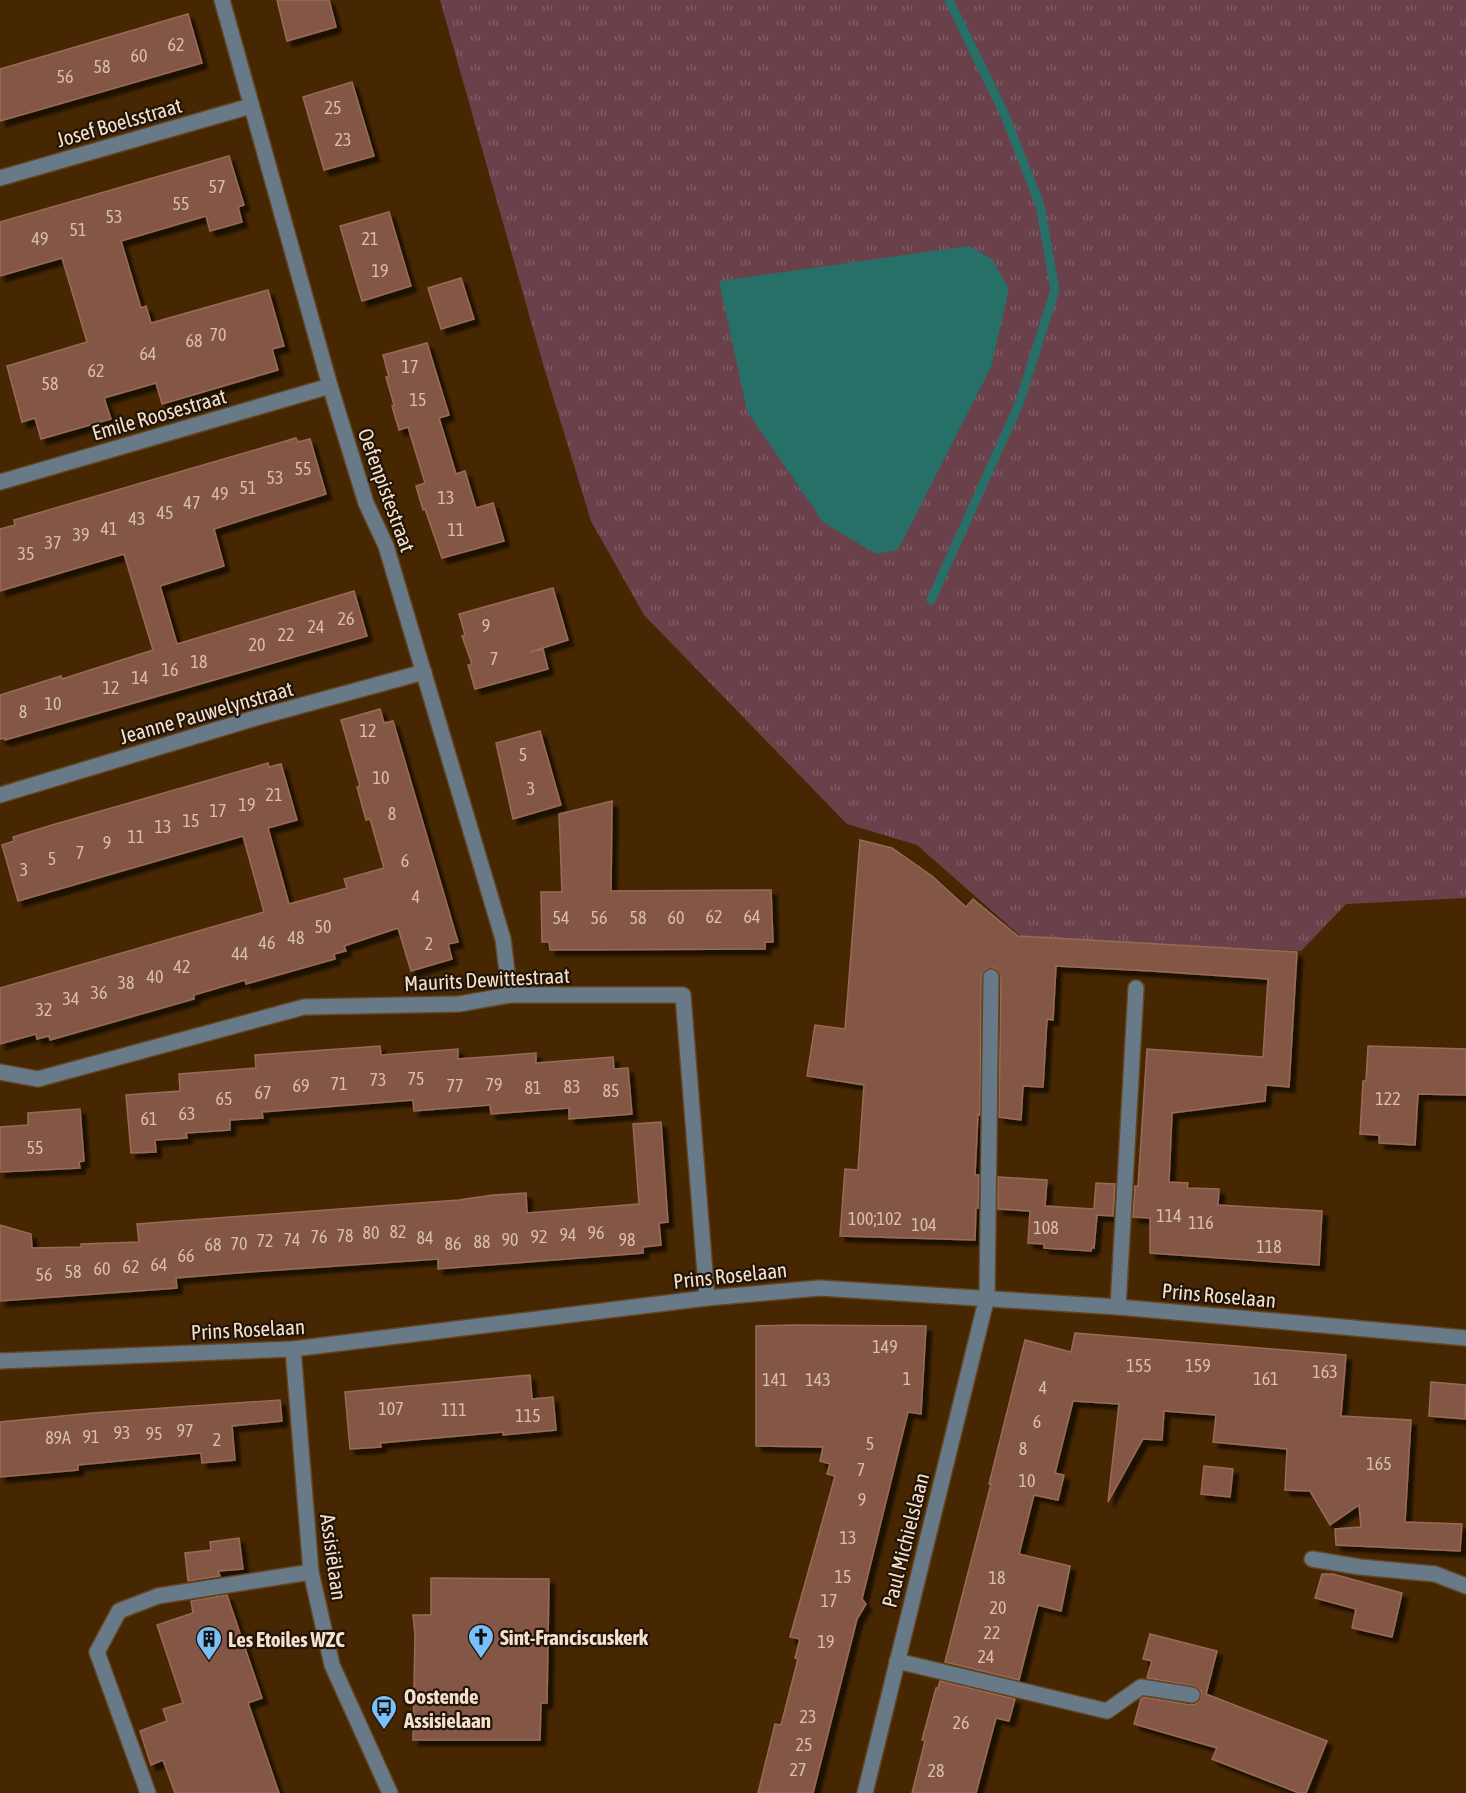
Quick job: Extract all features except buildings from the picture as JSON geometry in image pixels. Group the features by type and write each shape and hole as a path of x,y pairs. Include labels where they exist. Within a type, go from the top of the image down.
{"street":[{"name":"Oefenpistestraat","path":"222,0 330,386 366,503 386,546 503,939 510,995"},
{"name":"Josef Boelsstraat","path":"0,178 250,106"},
{"name":"Emile Roosestraat","path":"0,482 330,386"},
{"name":"Jeanne Pauwelynstraat","path":"0,795 259,717 424,672"},
{"name":"Paul Michielslaan","path":"865,1793 987,1297 991,977"},
{"path":"1118,1307 1136,988"},
{"name":"Maurits Dewittestraat","path":"0,1072 38,1079 304,1007 459,1004 510,995 683,995 707,1298"},
{"name":"Prins Roselaan","path":"0,1361 293,1349 707,1298 820,1288 1118,1307 1466,1338"},
{"name":"Assisiëlaan","path":"293,1349 311,1572 332,1665 390,1793"},
{"path":"1312,1559 1360,1568 1435,1574 1466,1586"},
{"path":"148,1793 97,1652 119,1611 158,1596 311,1572"},
{"path":"897,1662 1107,1711 1142,1687 1192,1695"}],"green space":[{"path":"440,0 1466,0 1466,898 1346,904 1301,951 1032,937 1027,942 917,845 847,824 644,615 591,521 543,364"}],"water":[{"path":"969,246 992,259 1009,289 991,367 898,550 876,554 823,522 747,411 719,281"}],"waterway":[{"path":"931,600 1019,404 1055,290 1040,205 1004,113 949,0"}],"place":[{"name":"Sint-Franciscuskerk","path":"481,1660"},
{"name":"Les Etoiles WZC","path":"209,1662"},
{"name":"Oostende Assisielaan","path":"384,1731"}]}
